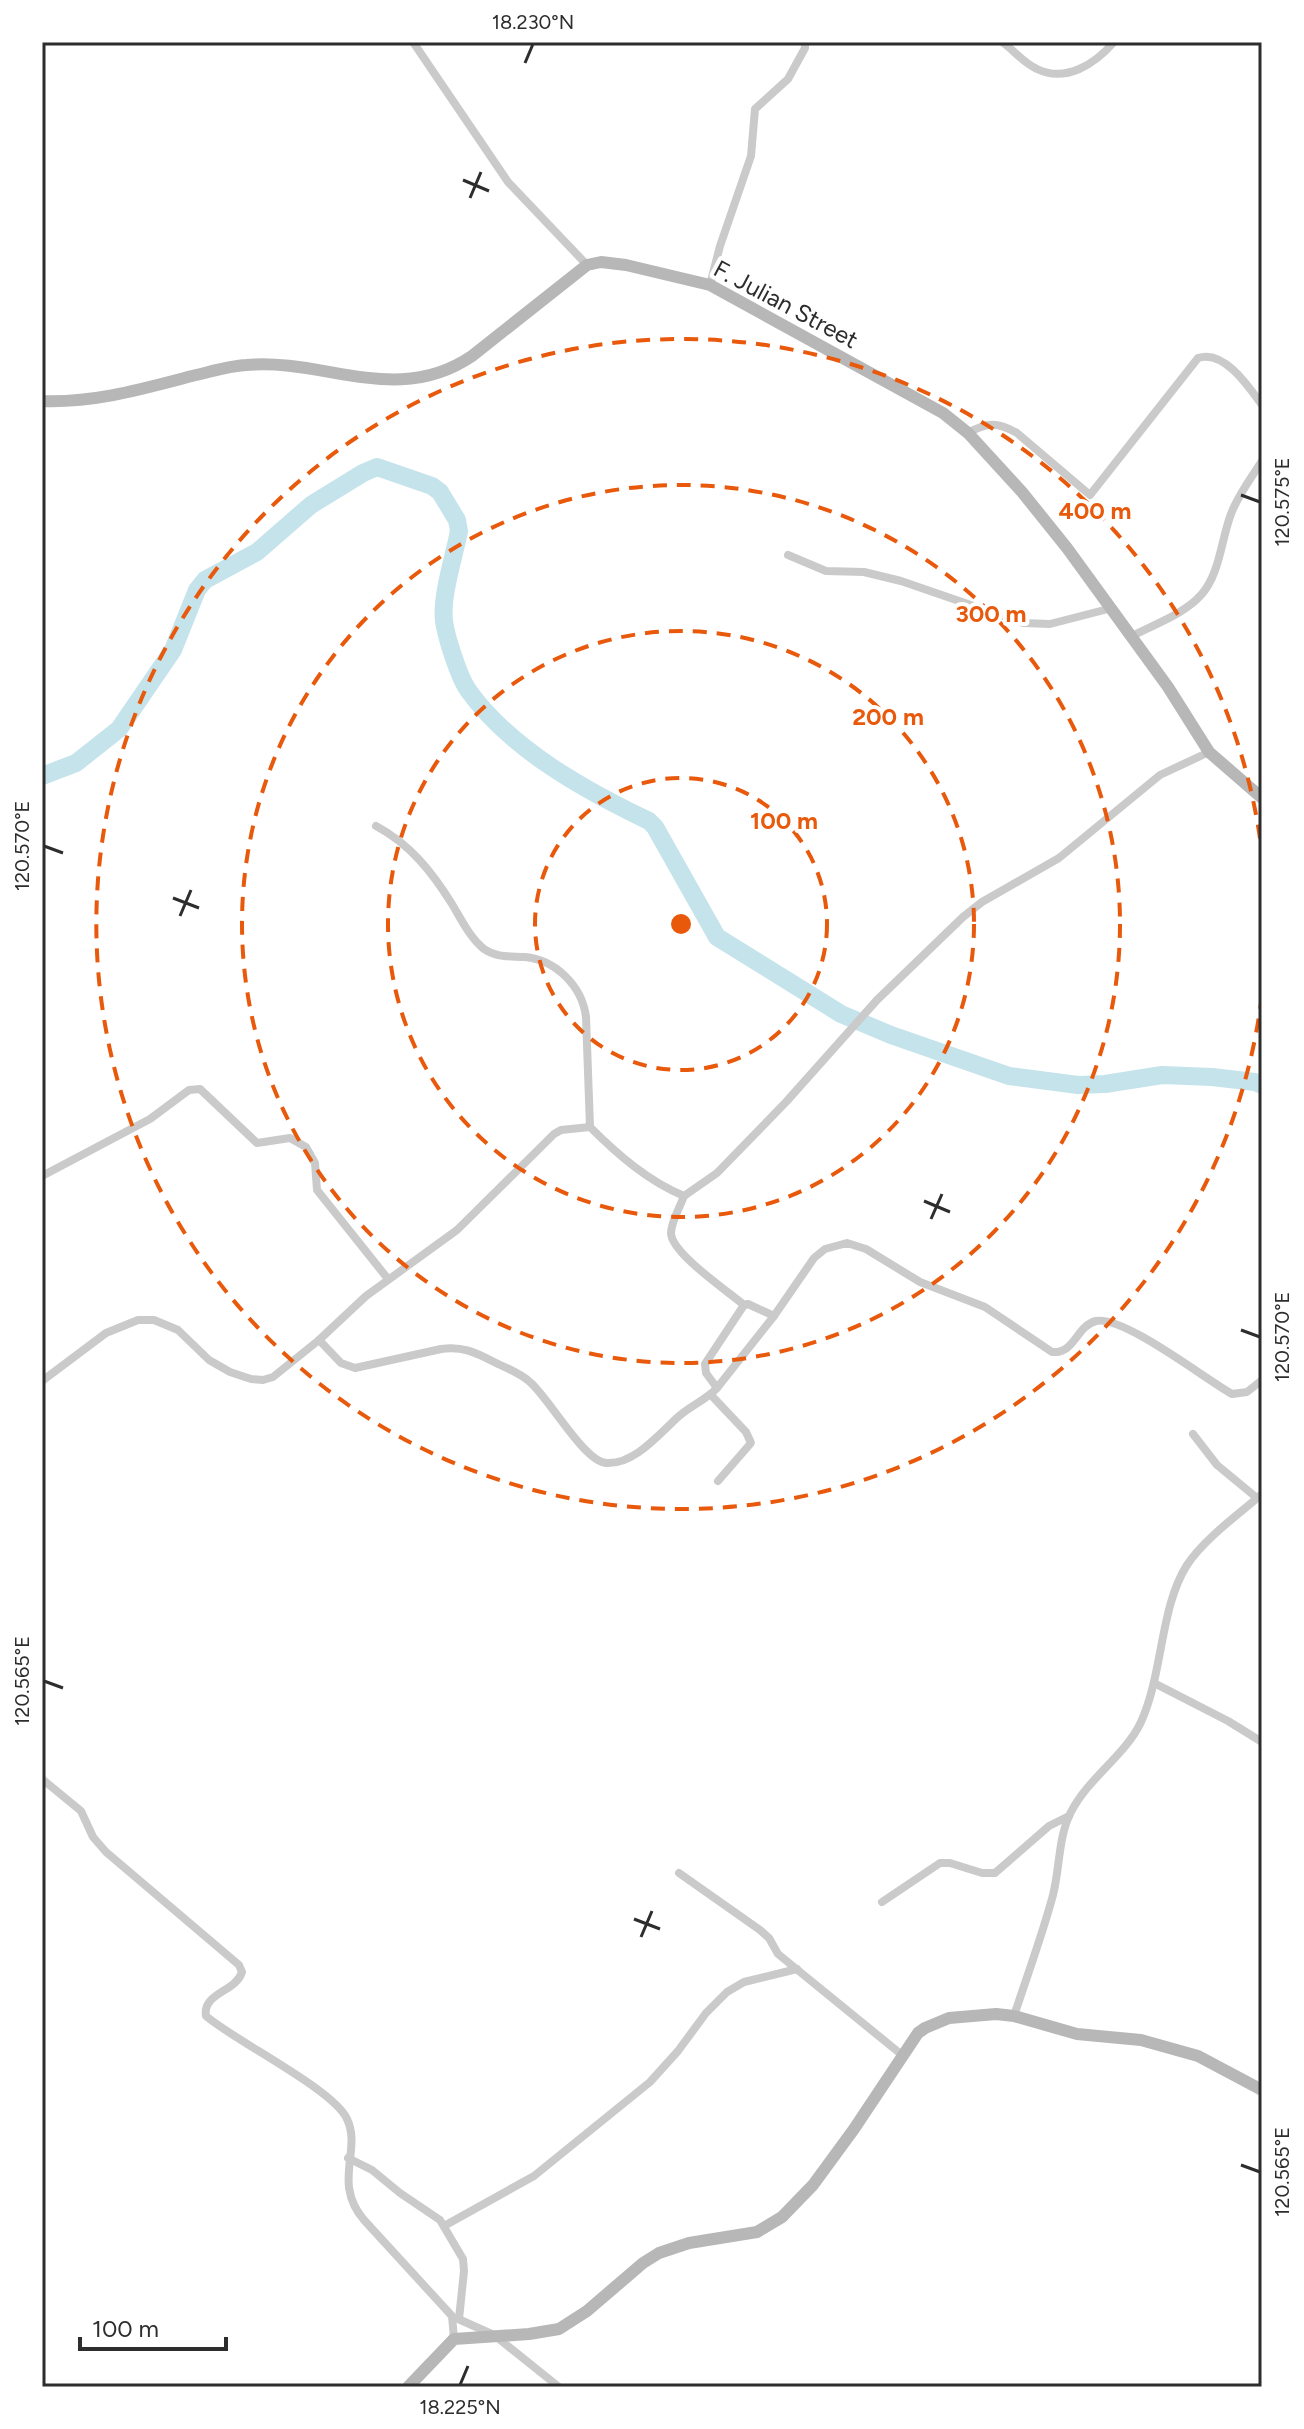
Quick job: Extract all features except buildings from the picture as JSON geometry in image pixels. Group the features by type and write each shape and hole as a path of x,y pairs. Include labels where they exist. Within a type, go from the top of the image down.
{"street":[{"path":"42,401 66,402 109,397 249,364 366,379 396,380 441,374 472,356 587,265 508,182 413,42"},
{"path":"710,285 751,156 755,109 788,79 805,48 805,42"},
{"path":"1002,42 1037,70 1065,75 1103,54 1114,42"},
{"name":"F. Julian Street","path":"587,265 601,262 626,265 710,285 943,413 968,433 1022,492 1112,608 1209,752 1262,798"},
{"path":"968,433 984,423 1005,426 1090,495 1198,358 1205,356 1223,362 1262,405"},
{"path":"1132,636 1171,617 1204,592 1215,569 1231,513 1262,461"},
{"path":"788,555 826,571 864,572 901,581 1023,623 1050,624 1112,608"},
{"path":"774,1316 744,1305 706,1275 673,1242 672,1228 684,1196 717,1173 786,1102 842,1037 939,938 982,902 1059,858 1160,775 1209,752"},
{"path":"376,826 410,849 446,894 481,947 504,957 525,957 545,962 570,980 583,1002 586,1017 590,1127 637,1169 684,1196"},
{"path":"42,1176 150,1119 189,1090 200,1089 257,1143 290,1138 306,1147 315,1163 317,1190 388,1279"},
{"path":"42,1381 106,1333 138,1320 154,1320 171,1326 209,1360 230,1372 251,1379 273,1377 388,1279 457,1230 554,1134 561,1130 590,1127"},
{"path":"319,1340 341,1363 355,1368 455,1347 470,1350 524,1377 558,1413 584,1450 608,1464 637,1452 691,1406 714,1391 774,1316 814,1258 825,1249 847,1243 866,1249 920,1282 985,1307 1052,1352 1063,1352 1090,1324 1105,1321 1150,1341 1232,1394 1247,1392 1262,1380"},
{"path":"718,1481 751,1443 714,1391 705,1364 744,1305"},
{"path":"1014,2016 1053,1897 1069,1816 1086,1787 1135,1733 1154,1683 1176,1592 1186,1567 1204,1546 1259,1496 1217,1465 1193,1434"},
{"path":"1154,1683 1262,1742"},
{"path":"42,1779 81,1811 93,1837 106,1852 235,1960 242,1975 234,1985 209,2001 206,2016 334,2104 347,2118 350,2194 358,2213 455,2317 494,2335 559,2387"},
{"path":"882,1902 940,1863 995,1873 1049,1826 1069,1816"},
{"path":"679,1873 760,1930 774,1950 902,2055"},
{"path":"444,2226 534,2176 650,2082 727,1992 744,1982 797,1969"},
{"path":"408,2387 454,2339 559,2329 587,2311 659,2253 689,2243 757,2232 768,2227 813,2185 918,2033 938,2021 979,2014 1014,2016 1077,2034 1141,2040 1173,2048 1223,2067 1262,2090"},
{"path":"348,2158 366,2166 400,2193 433,2213 461,2254 464,2265 454,2339"}],"waterway":[{"path":"42,776 76,763 119,729 173,650 197,590 205,580 257,552 311,505 377,467 432,486 440,492 457,520 459,531 446,588 444,621 453,657 468,690 485,711 527,749 575,782 649,821 717,937 841,1014 1009,1076 1078,1085 1162,1075 1212,1077 1262,1085"}]}
